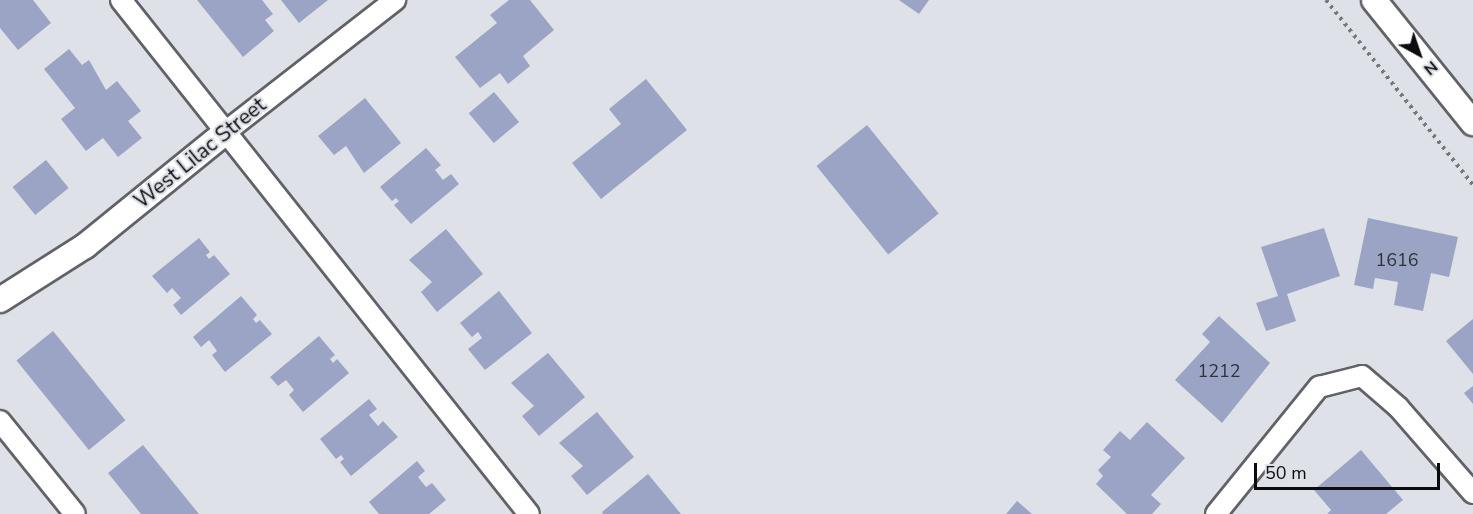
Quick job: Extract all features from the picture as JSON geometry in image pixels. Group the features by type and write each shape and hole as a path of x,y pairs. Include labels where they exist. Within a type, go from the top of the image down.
{"street":[{"path":"121,0 228,130 313,245 529,514"},
{"name":"West Lilac Street","path":"0,300 85,246 228,130 395,0"},
{"path":"1374,0 1473,123"},
{"path":"1216,514 1318,387 1362,376 1398,407 1473,493"},
{"path":"0,421 75,514"}],"path":[{"path":"1326,0 1473,185"}],"building":[{"path":"0,0 33,0 51,23 18,50 0,28"},
{"path":"197,0 262,0 273,14 265,20 274,31 243,57"},
{"path":"281,0 328,0 299,23"},
{"path":"509,0 530,0 554,30 523,56 530,66 508,84 500,73 480,88 455,57 497,23 490,15"},
{"path":"899,0 929,0 919,14"},
{"path":"69,49 82,65 89,60 106,90 117,81 141,111 128,121 142,138 118,157 103,138 86,151 61,119 75,108 44,69"},
{"path":"646,79 687,130 601,199 572,163 621,124 609,109"},
{"path":"494,92 519,122 494,143 469,113"},
{"path":"365,98 401,143 364,173 346,146 334,155 318,136"},
{"path":"867,125 939,214 888,255 816,166"},
{"path":"426,148 441,165 435,170 443,180 451,174 459,184 411,224 394,205 399,201 396,198 392,201 380,187"},
{"path":"46,160 69,188 35,215 13,187"},
{"path":"1368,218 1458,237 1449,277 1431,273 1423,311 1394,305 1398,282 1375,278 1373,289 1354,285"},
{"path":"1324,228 1340,276 1287,294 1296,321 1266,331 1256,303 1278,296 1261,247"},
{"path":"446,229 483,274 437,312 421,292 432,282 409,260"},
{"path":"199,238 210,252 206,255 209,259 214,255 230,274 181,315 173,305 181,298 172,288 167,293 152,276"},
{"path":"499,291 532,333 485,370 468,349 482,338 478,332 472,337 460,323"},
{"path":"241,296 257,315 253,319 256,323 260,320 272,334 225,372 212,355 217,351 209,340 201,347 193,337"},
{"path":"1219,316 1270,363 1222,423 1175,380 1210,342 1202,334"},
{"path":"1473,319 1473,374 1446,341"},
{"path":"53,331 125,420 89,450 16,361"},
{"path":"319,336 335,355 330,359 333,363 337,359 349,373 303,412 289,395 294,390 286,380 278,386 270,377"},
{"path":"548,353 585,397 539,436 522,416 534,406 511,383"},
{"path":"1473,386 1473,404 1464,393"},
{"path":"369,399 377,409 369,415 378,426 383,421 398,437 351,476 340,462 344,459 341,455 336,459 320,439"},
{"path":"597,412 634,457 587,495 571,476 583,466 559,443"},
{"path":"1147,422 1185,458 1151,495 1161,504 1152,514 1127,514 1096,484 1103,476 1098,470 1111,457 1103,450 1120,431 1130,440"},
{"path":"143,445 199,514 141,514 108,473"},
{"path":"1361,450 1403,500 1386,514 1327,514 1331,510 1314,490"},
{"path":"417,461 425,471 418,477 426,487 432,483 446,500 429,514 379,514 369,502"},
{"path":"648,474 681,514 603,514 602,512"},
{"path":"1017,501 1032,514 1006,514"}]}
